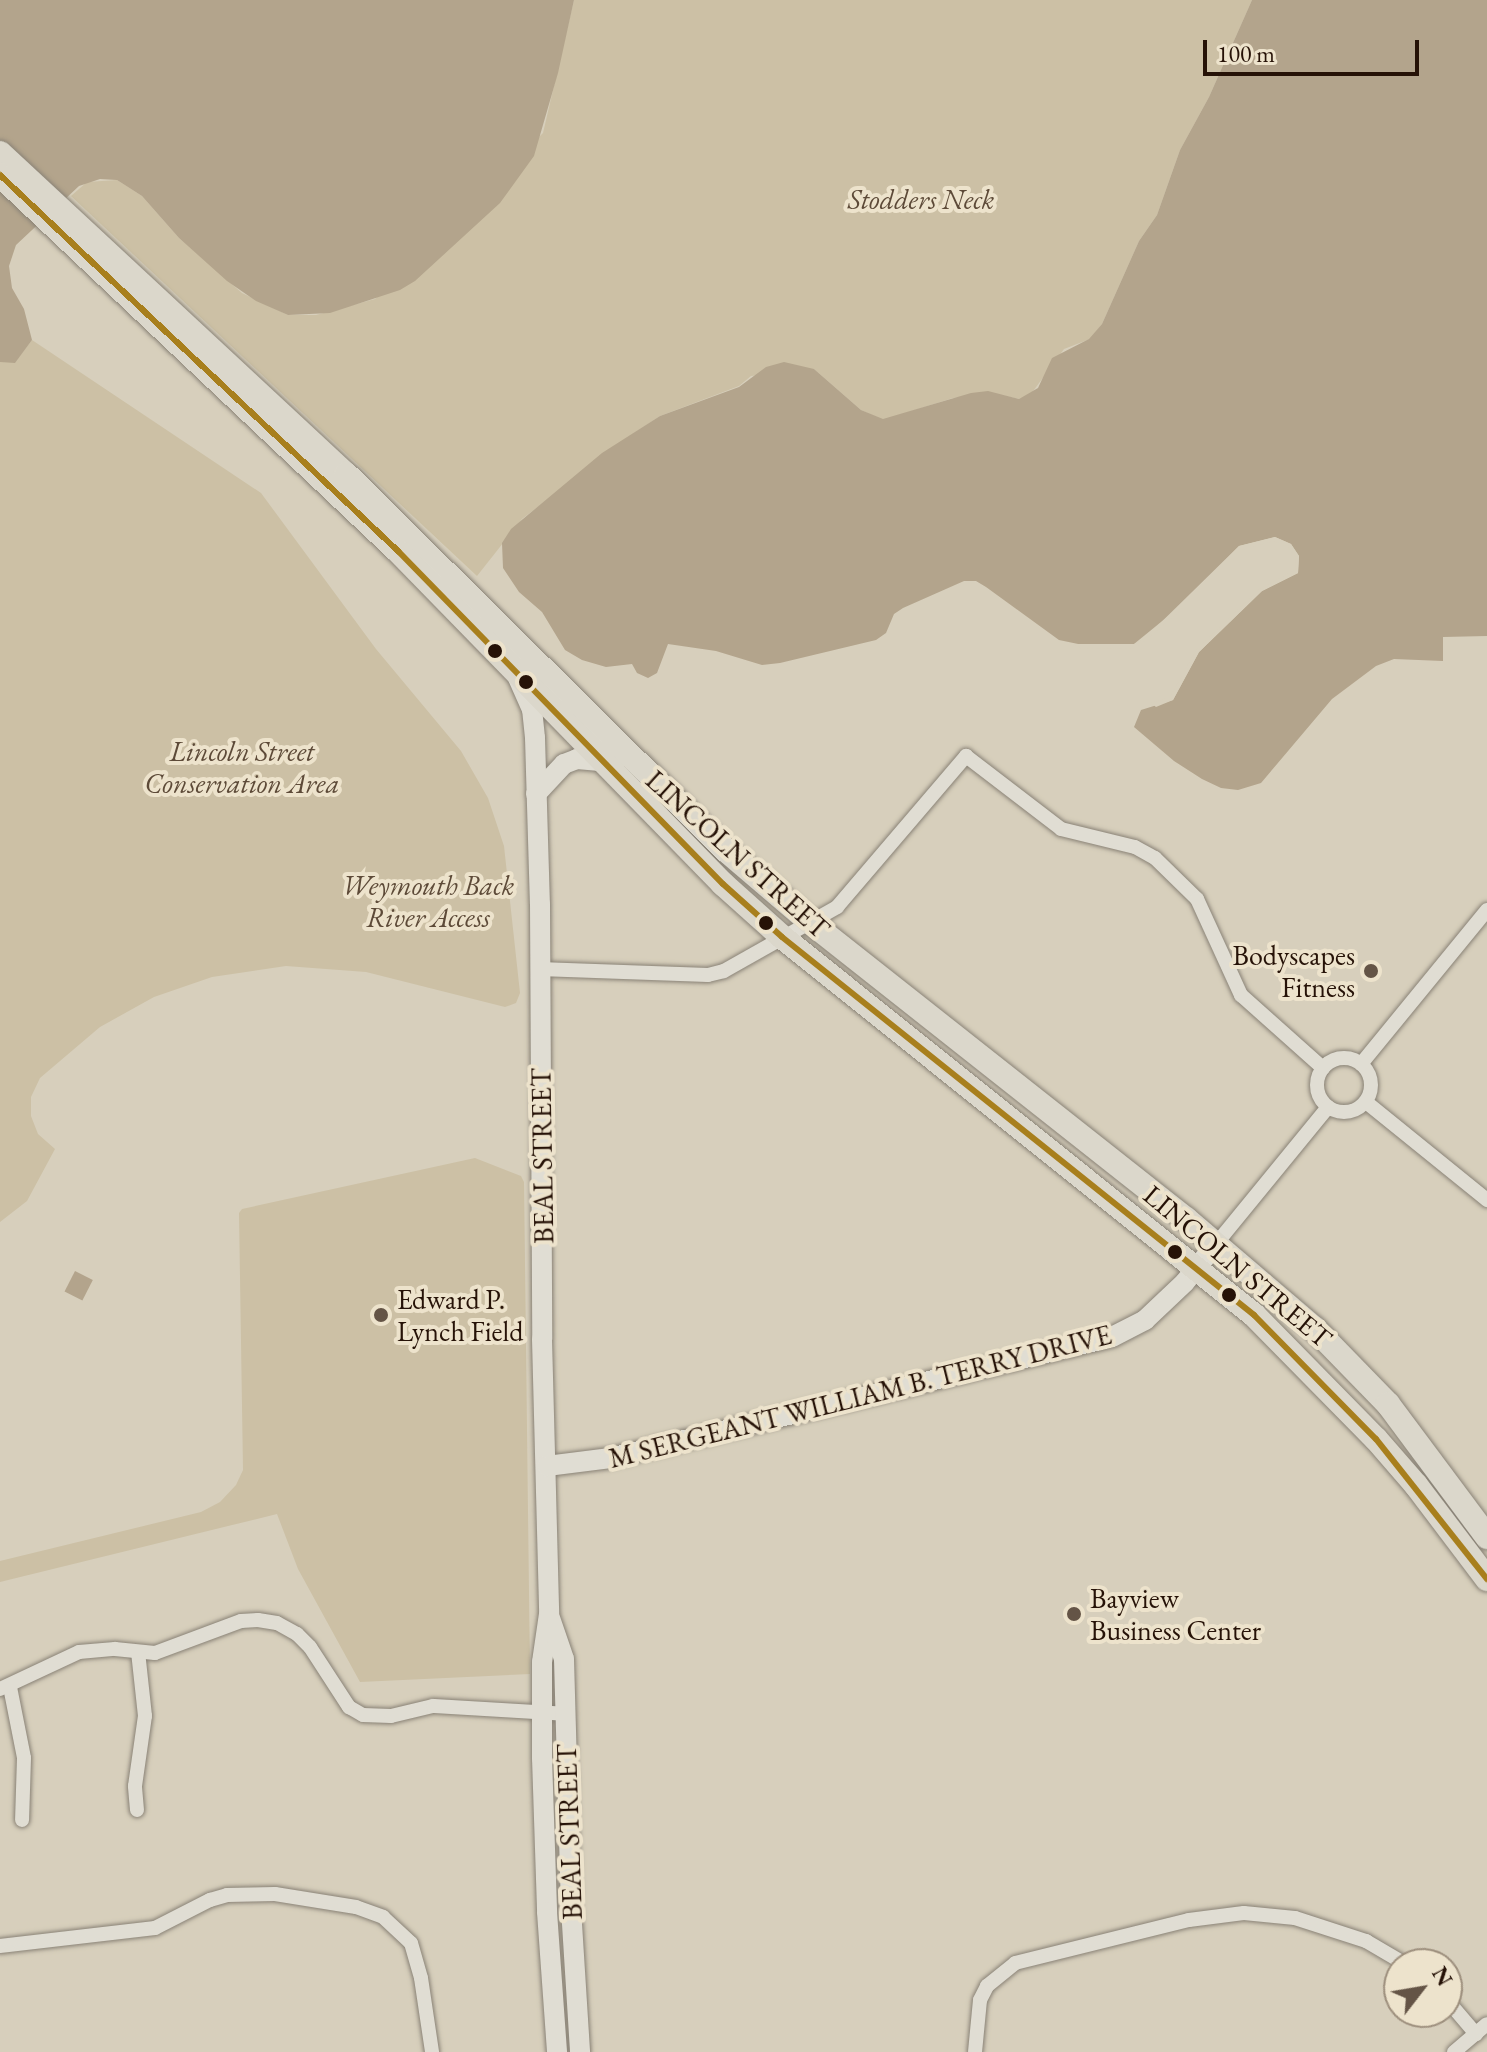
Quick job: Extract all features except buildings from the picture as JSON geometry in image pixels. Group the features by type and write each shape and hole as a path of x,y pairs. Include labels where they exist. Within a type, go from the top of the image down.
{"main road":[{"name":"LINCOLN STREET","path":"0,153 63,222 515,671 723,884 782,937 1254,1315 1366,1428 1416,1485 1487,1579"},
{"name":"LINCOLN STREET","path":"0,175 63,222 346,474 708,833 810,922 1216,1244 1352,1365 1417,1439 1487,1537"}],"street":[{"name":"BEAL STREET","path":"515,671 532,709 536,794 543,1112 542,1339 549,1614 542,1662 542,1713 547,1912 557,2052"},
{"path":"539,969 708,975 724,971 837,907 966,756 1061,829 1135,847 1161,863 1197,899 1241,995 1323,1068"},
{"path":"536,794 564,764 577,759 600,761"},
{"path":"1361,1064 1487,910"},
{"path":"1323,1068 1345,1058 1361,1064 1371,1079 1366,1102"},
{"path":"1323,1068 1318,1093 1328,1107 1346,1112 1366,1102"},
{"path":"1366,1102 1487,1200"},
{"path":"1216,1244 1328,1107"},
{"name":"M SERGEANT WILLIAM B. TERRY DRIVE","path":"547,1466 610,1458 1112,1337 1145,1320 1216,1244"},
{"name":"BEAL STREET","path":"549,1614 564,1659 571,1908 580,2052"},
{"path":"22,1820 24,1758 5,1688 79,1652 97,1648 138,1652 173,1649 241,1621 258,1620 277,1623 297,1634 310,1647 349,1707 363,1715 391,1716 433,1706 566,1714"},
{"path":"137,1810 135,1786 145,1716 138,1652"},
{"path":"0,1946 155,1928 210,1900 227,1895 275,1894 356,1907 383,1917 411,1943 421,1978 432,2052"},
{"path":"975,2052 980,2000 987,1986 1015,1963 1189,1920 1244,1913 1295,1918 1366,1941 1383,1951"},
{"path":"1454,2052 1481,2029 1463,2014"}],"green space":[{"name":"Stodders Neck","path":"574,0 1252,0 1209,97 1180,150 1157,215 1139,241 1102,324 1090,339 1064,349 1031,394 1019,399 997,394 953,398 883,420 861,410 814,369 751,376 739,386 660,416 634,433 522,519 477,576 71,196 87,182 117,180 142,196 179,238 242,293 288,315 316,315 375,299 543,133"},
{"name":"Lincoln Street Conservation Area","path":"32,340 261,493 376,649 461,751 488,798 504,846 520,993 516,1003 505,1007 366,972 286,966 212,977 154,997 100,1027 40,1078 31,1097 31,1116 38,1134 55,1149 27,1201 0,1222 0,362 15,362"},
{"name":"Edward P. Lynch Field","path":"475,1158 521,1176 524,1182 530,1674 360,1682 298,1569 277,1514 0,1582 0,1561 201,1512 220,1502 236,1485 243,1470 239,1213 242,1209"}],"shaded area":[{"path":"0,0 574,0 558,73 534,156 500,203 415,281 400,290 330,313 288,315 256,301 227,281 179,238 142,196 117,180 100,179 79,186 16,245 9,266 12,288 24,309 32,340 15,363 0,362"},
{"path":"1252,0 1487,0 1487,636 1443,637 1443,661 1394,659 1376,666 1332,699 1261,783 1238,790 1221,788 1202,779 1174,761 1134,727 1141,710 1173,700 1199,652 1262,591 1298,573 1299,556 1291,544 1275,537 1239,546 1177,609 1134,644 1083,645 1059,640 986,587 976,581 964,581 894,614 886,633 876,640 780,663 762,665 716,651 668,644 657,673 648,678 637,673 632,664 606,667 582,660 565,650 542,612 519,592 503,568 502,543 511,529 602,453 660,416 739,387 766,367 784,362 814,369 861,410 883,419 971,393 988,391 1019,399 1038,388 1052,358 1089,339 1102,324 1139,241 1157,215 1180,150 1209,97"},
{"path":"75,1271 93,1280 82,1301 65,1291"}],"pier":[{"path":"1275,537 1291,544 1299,556 1298,573 1262,591 1199,652 1173,700 1156,707 1151,703 1170,697 1196,650 1259,589 1295,570 1296,558 1288,547 1274,541 1241,550 1179,612 1136,648 1082,649 1073,644 1134,644 1144,639 1239,546"}],"transit line":[{"path":"0,175 398,551 723,884 782,937 1254,1315 1376,1439 1487,1579"}],"place":[{"name":"Bodyscapes Fitness","path":"1371,971"},
{"name":"Edward P. Lynch Field","path":"381,1315"},
{"name":"Bayview Business Center","path":"1074,1614"}],"park label":[{"name":"Weymouth Back River Access","path":"428,901"}]}
